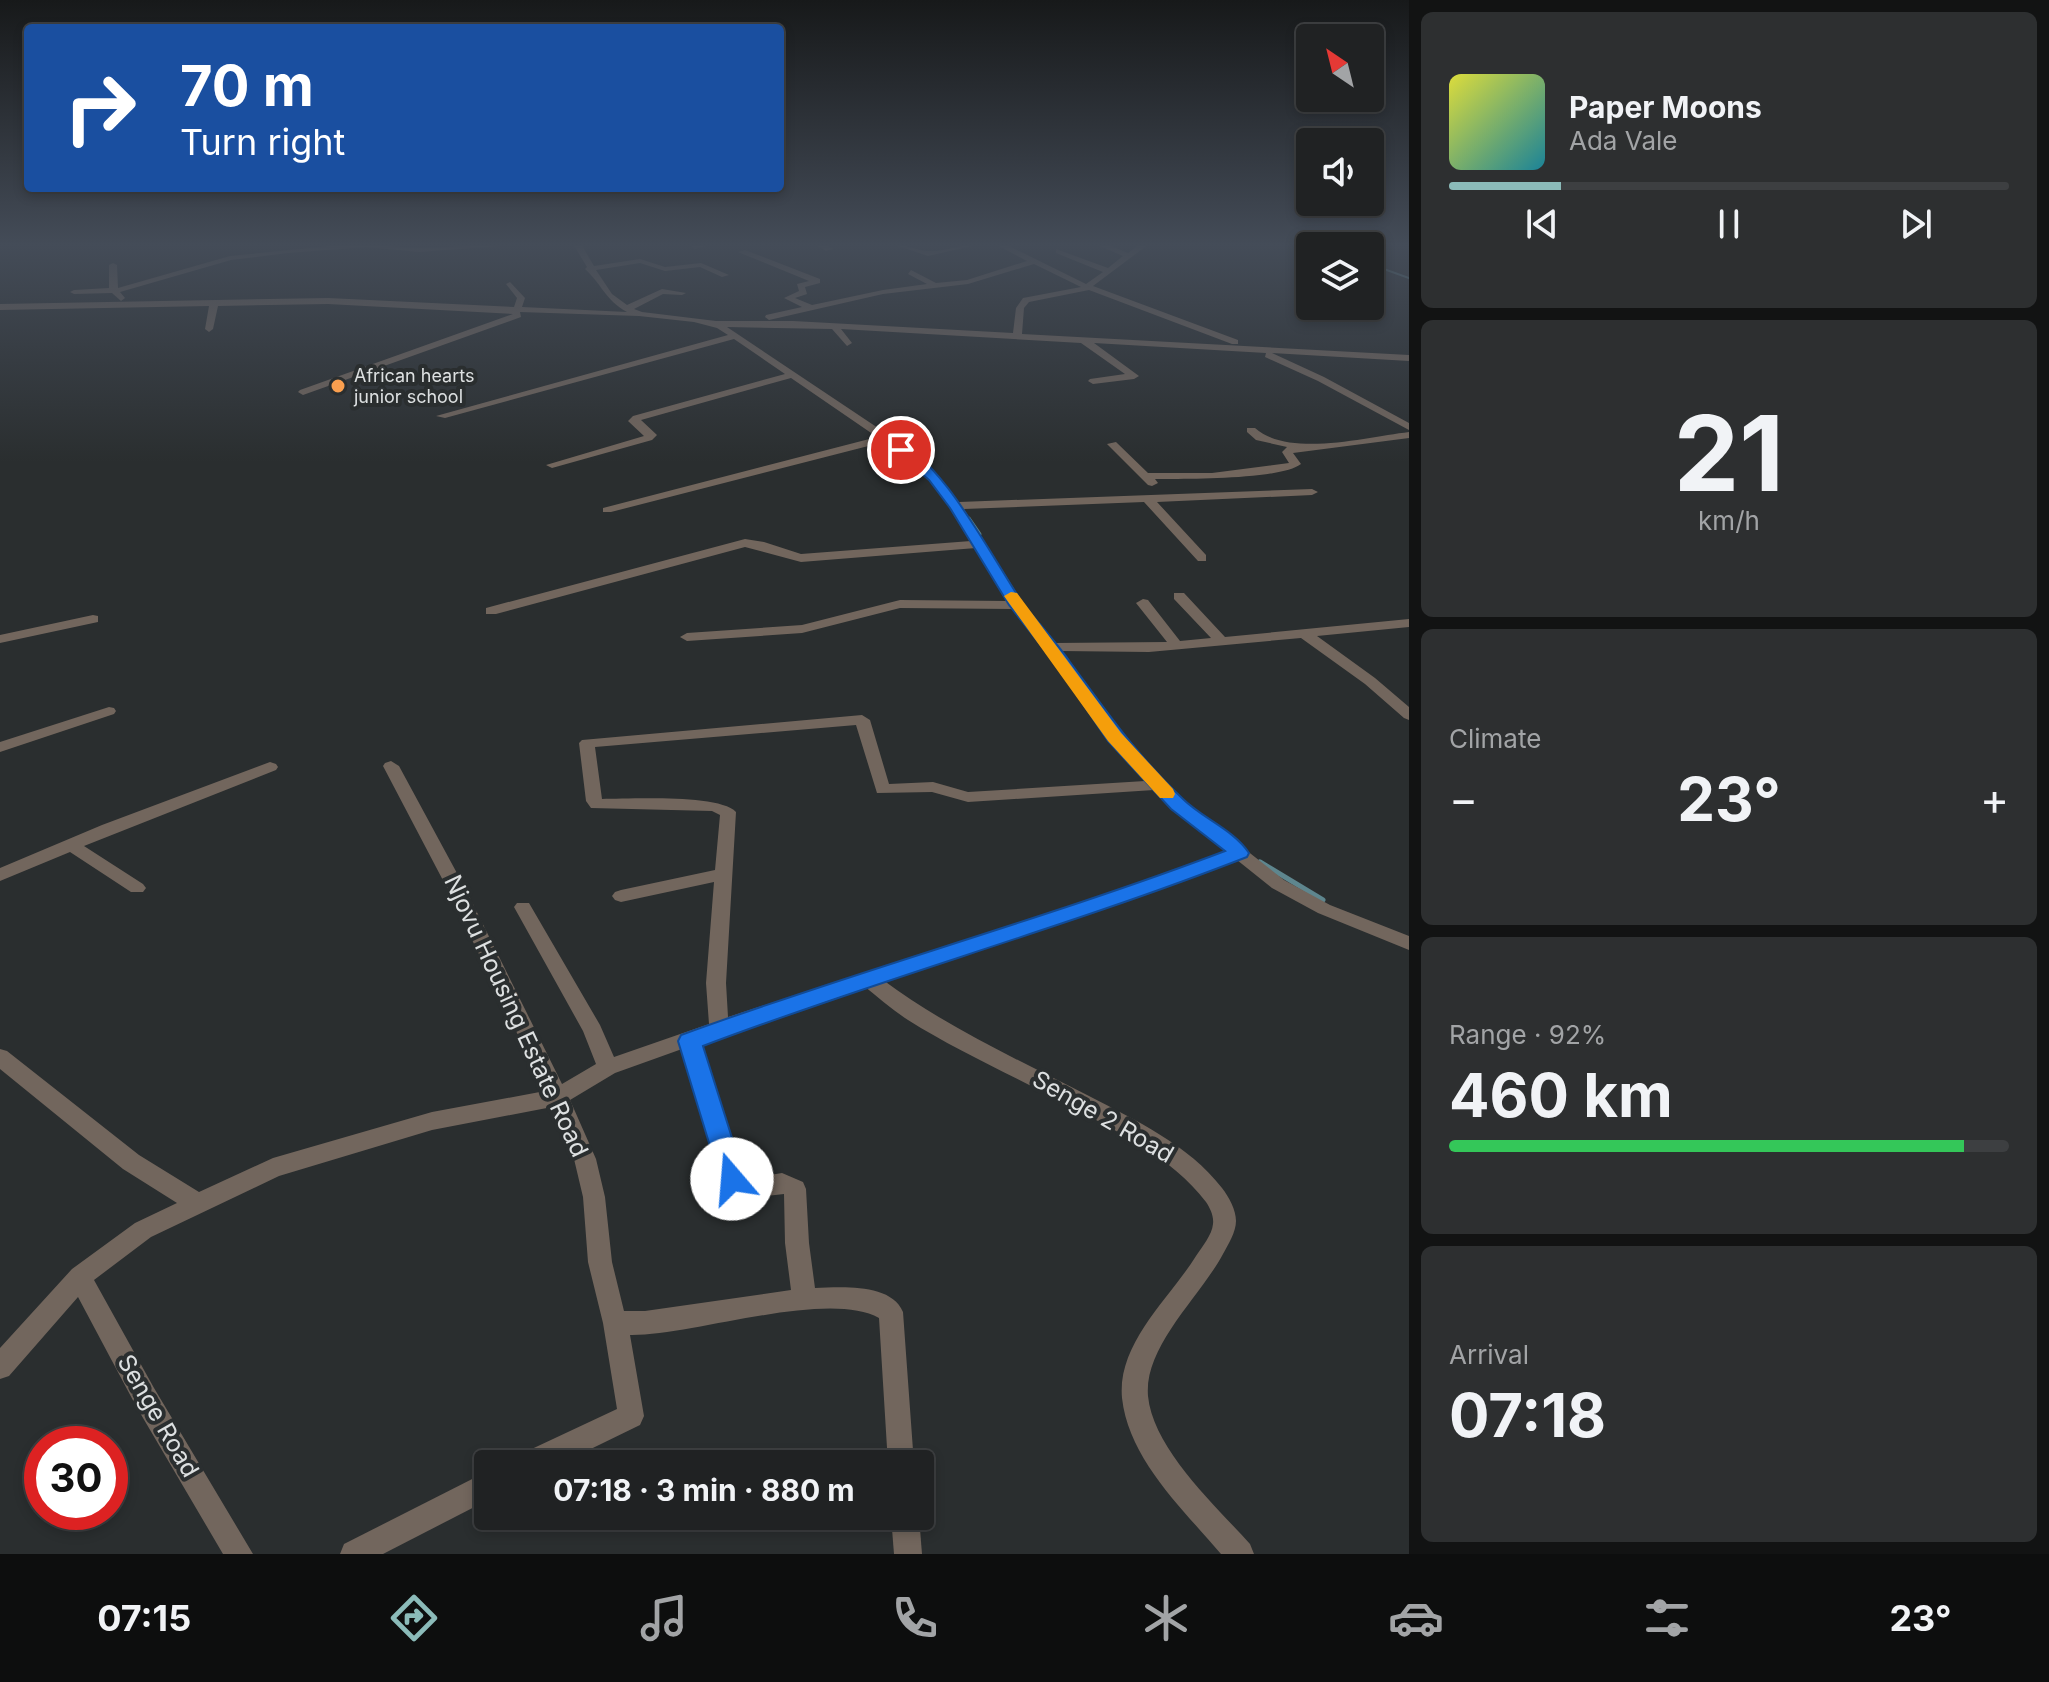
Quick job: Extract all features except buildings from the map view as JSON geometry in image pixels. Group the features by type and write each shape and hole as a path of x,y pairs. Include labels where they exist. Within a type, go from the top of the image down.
{"street":[{"path":"209,329 211,317"},
{"path":"303,392 509,317"},
{"path":"654,317 718,324 834,326 1409,358"},
{"path":"718,324 762,317"},
{"path":"1017,337 1021,317"},
{"path":"1164,317 1312,374 1409,427"},
{"path":"718,324 886,438 933,477 956,506 1017,605 1064,664 1114,737 1158,785 1278,884 1324,909 1409,943"},
{"path":"834,326 847,343"},
{"path":"441,416 735,336"},
{"path":"1082,340 1134,376 1093,381"},
{"path":"552,465 648,438 652,435 633,421 637,418 791,375"},
{"path":"1251,430 1260,438 1302,448"},
{"path":"1145,476 1212,476 1288,467 1295,464 1287,451 1409,435"},
{"path":"607,510 886,438"},
{"path":"1112,444 1167,499"},
{"path":"956,506 1312,492"},
{"path":"1148,499 1202,558"},
{"path":"491,611 745,543 757,543 786,556 801,558 980,544"},
{"path":"1179,596 1223,642"},
{"path":"1143,603 1177,646"},
{"path":"687,637 802,629 900,604 1017,605"},
{"path":"0,639 93,619"},
{"path":"1048,647 1177,646 1409,623"},
{"path":"1391,624 1409,639"},
{"path":"1305,634 1370,681 1409,715"},
{"path":"0,747 109,711"},
{"path":"719,1030 716,983 725,874 726,809 714,806 597,804 594,801 587,743 862,720 883,789 933,787 968,797 1158,785"},
{"name":"Njovu Housing Estate Road","path":"391,766 456,888 585,1159 594,1197 600,1262 615,1323"},
{"path":"0,875 270,767"},
{"path":"71,845 137,888"},
{"path":"0,1367 80,1277 143,1230 287,1163 432,1121 558,1097 608,1067 690,1041 797,1001 1160,883 1240,853"},
{"path":"621,896 725,874"},
{"path":"523,907 593,1030 608,1067"},
{"name":"Senge 2 Road","path":"868,979 914,1014 1129,1127 1183,1163 1219,1203 1224,1212 1225,1225 1175,1310 1143,1353 1137,1369 1134,1407 1152,1448 1240,1554"},
{"path":"690,1041 736,1186 742,1189 782,1183 795,1189 797,1243 805,1300"},
{"path":"0,1057 131,1162 197,1203"},
{"name":"Senge Road","path":"80,1277 145,1397 239,1554"},
{"path":"560,1450 631,1416 615,1323 645,1323 761,1302 857,1300 885,1306 891,1312 900,1450"},
{"path":"354,1554 474,1492"},
{"path":"906,1530 908,1554"}],"waterway":[{"path":"913,456 934,473"},
{"path":"969,518 980,534"},
{"path":"1125,740 1146,763"},
{"path":"1260,862 1323,900"}],"slow traffic":[{"path":"1011,596 1064,664 1114,737 1166,794"}],"place":[{"name":"African hearts junior school","path":"338,386"}],"route":[{"path":"732,1179 690,1041 797,1001 1187,874 1240,853 1178,805 1114,737 1064,664 1017,605 956,506 933,477 901,450"}]}
